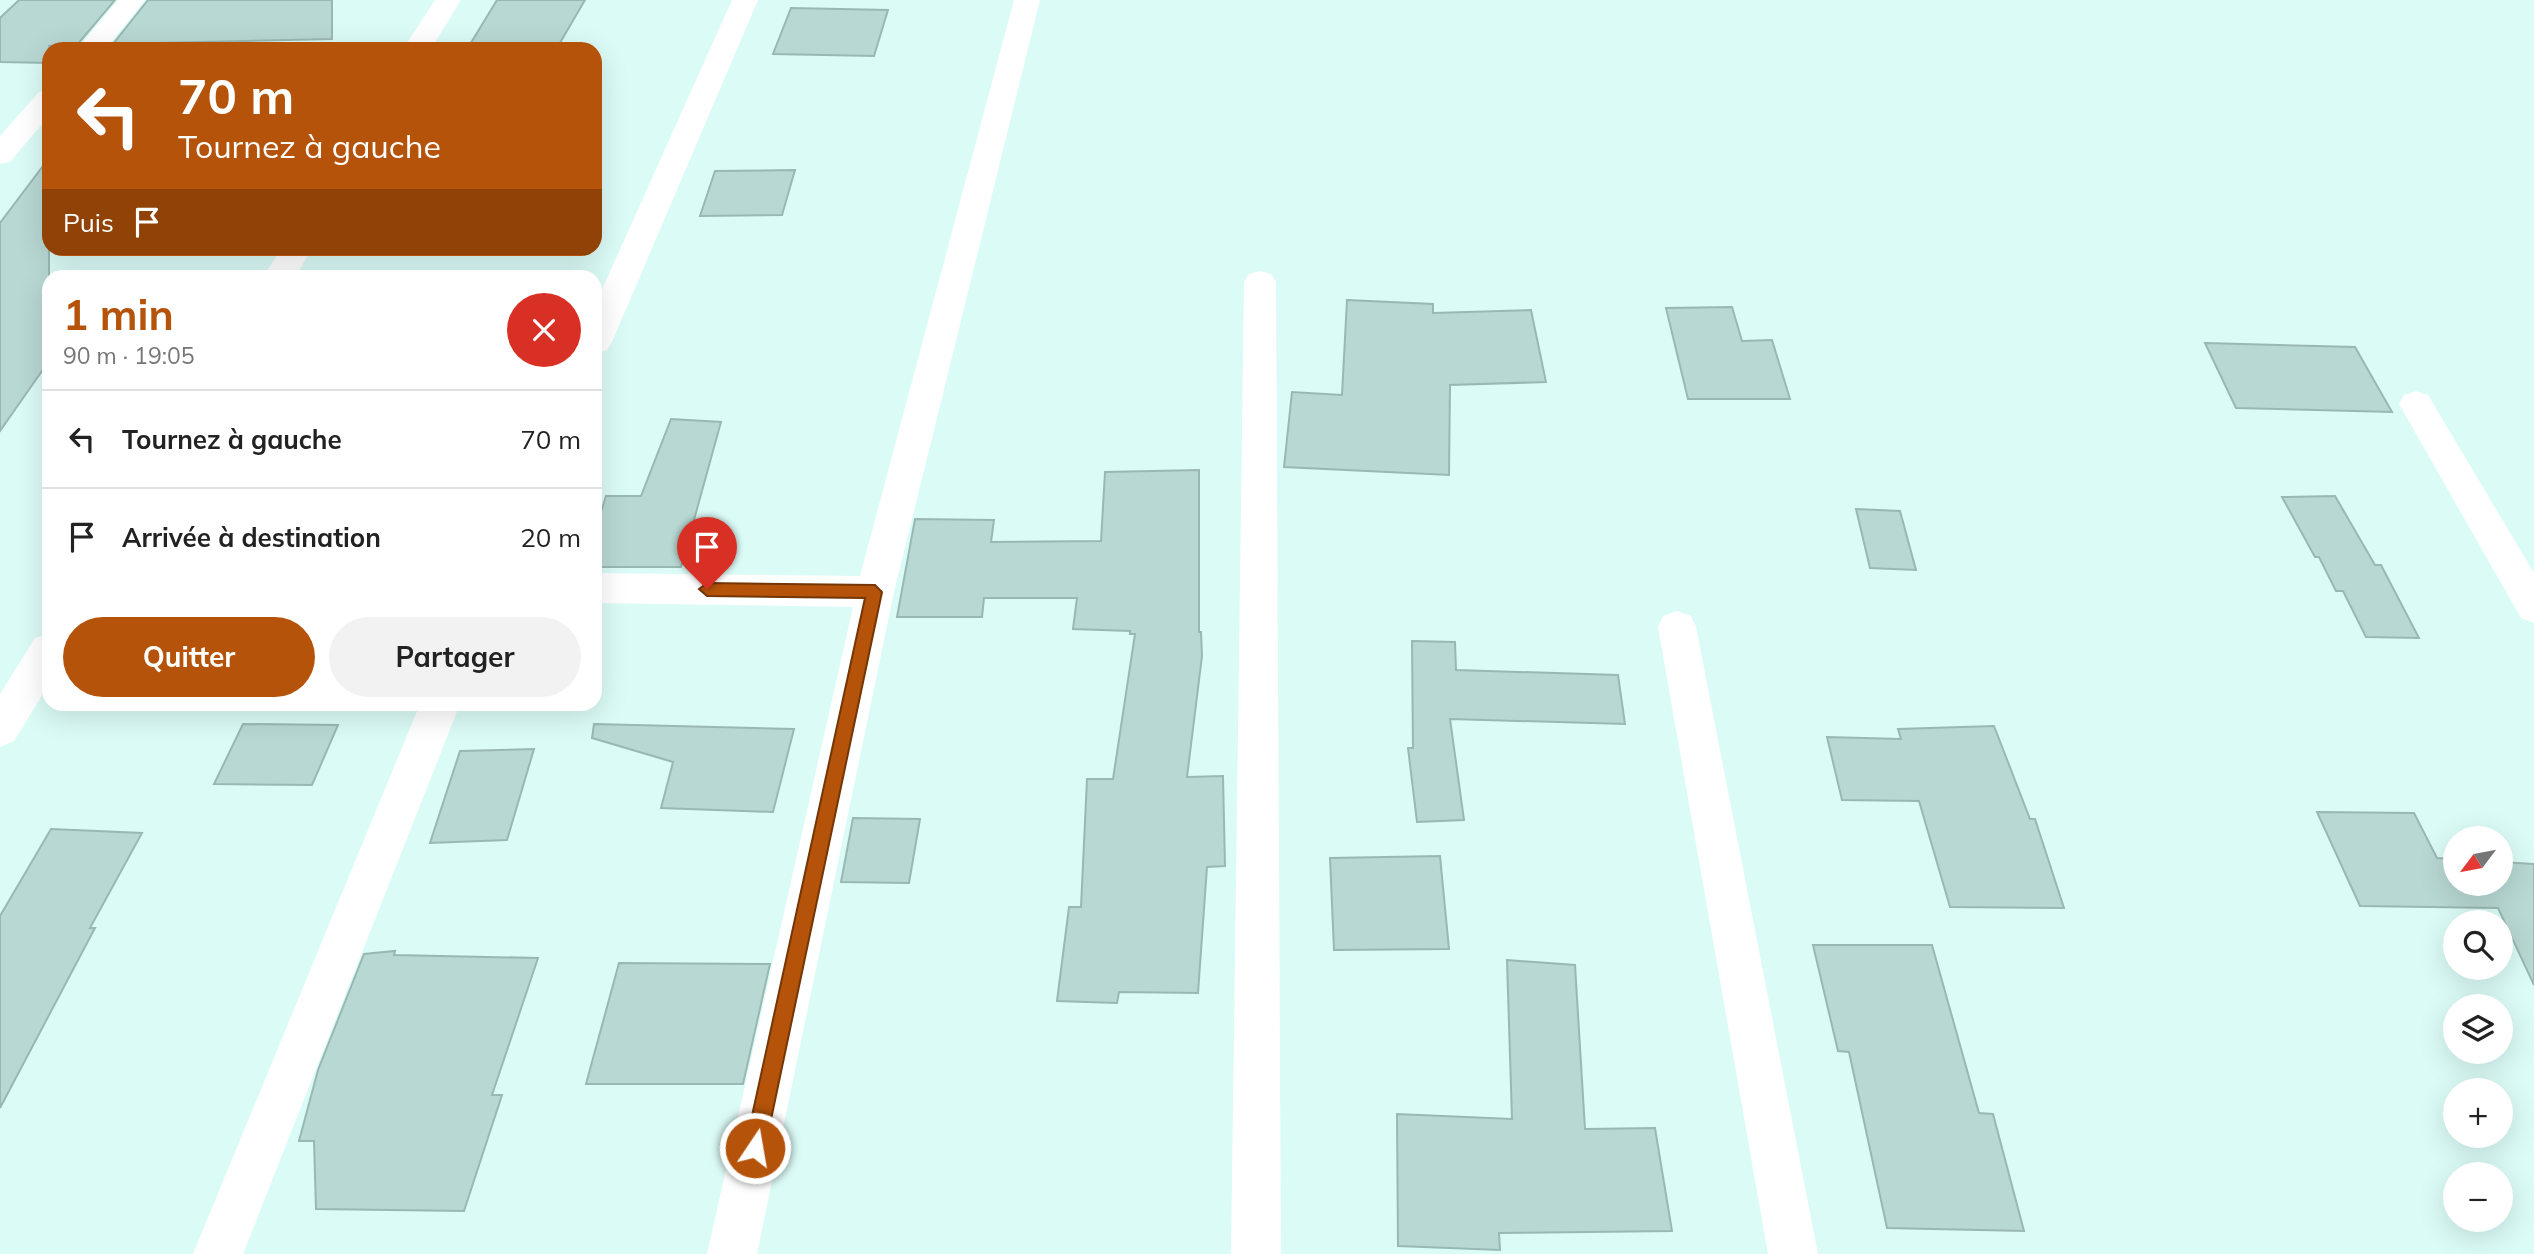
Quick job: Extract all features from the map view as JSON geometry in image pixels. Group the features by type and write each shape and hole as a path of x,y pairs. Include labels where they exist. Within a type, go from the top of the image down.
{"street":[{"path":"96,42 132,0"},
{"path":"421,42 448,0"},
{"path":"602,326 745,0"},
{"path":"732,1254 875,592 1027,0"},
{"path":"0,155 42,105"},
{"path":"1256,1254 1260,282"},
{"path":"2416,404 2534,607"},
{"path":"602,588 875,592"},
{"path":"1677,627 1793,1254"},
{"path":"0,729 42,661"},
{"path":"218,1254 437,711"}],"building":[{"path":"19,0 115,0 80,42 42,42 42,63 0,62 0,18"},
{"path":"148,0 332,0 332,39 115,42"},
{"path":"497,0 585,0 560,42 471,42"},
{"path":"791,8 888,10 874,56 773,54"},
{"path":"42,167 42,256 49,256 49,270 42,270 42,371 0,431 0,223"},
{"path":"795,170 782,215 700,216 715,171"},
{"path":"1347,300 1433,304 1433,313 1531,310 1546,382 1450,385 1449,475 1284,467 1292,392 1342,395"},
{"path":"1732,307 1742,341 1772,340 1790,399 1688,399 1666,308"},
{"path":"2205,343 2355,347 2392,412 2236,408"},
{"path":"671,419 721,422 681,567 602,567 602,509 606,496 641,496"},
{"path":"1199,470 1199,632 1202,656 1187,777 1223,776 1225,866 1207,867 1198,993 1119,992 1117,1003 1057,1001 1069,907 1081,907 1087,779 1113,779 1135,634 1130,634 1130,631 1073,629 1077,598 984,598 982,617 897,617 915,519 994,520 991,542 1101,541 1105,472"},
{"path":"2335,496 2375,565 2381,565 2419,638 2366,637 2343,591 2336,591 2319,557 2315,557 2282,497"},
{"path":"1856,509 1900,511 1916,570 1870,568"},
{"path":"1412,641 1455,642 1456,670 1618,675 1625,724 1450,719 1464,820 1417,822 1408,748 1413,748"},
{"path":"243,724 338,725 312,785 214,784"},
{"path":"594,724 794,729 773,812 661,808 673,762 592,738"},
{"path":"1994,726 2030,819 2035,819 2064,908 1950,907 1919,801 1842,800 1827,737 1901,739 1898,729"},
{"path":"534,749 507,840 430,843 460,751"},
{"path":"2317,812 2414,813 2437,858 2443,858 2443,896 2513,896 2513,863 2534,864 2534,985 2513,940 2513,910 2360,906"},
{"path":"853,818 920,819 909,883 841,882"},
{"path":"51,829 142,833 90,928 95,928 0,1108 0,916"},
{"path":"1440,856 1449,949 1334,950 1330,858"},
{"path":"1813,945 1932,945 1979,1113 1993,1114 2024,1231 1887,1228 1849,1052 1838,1051"},
{"path":"395,951 394,955 538,958 492,1095 502,1095 464,1211 316,1209 314,1141 299,1141 318,1070 364,954"},
{"path":"1507,960 1575,965 1585,1129 1655,1128 1672,1231 1499,1233 1500,1250 1398,1246 1397,1114 1512,1119"},
{"path":"619,963 770,964 743,1084 586,1084"}],"route":[{"path":"707,589 875,592 755,1148"}]}
